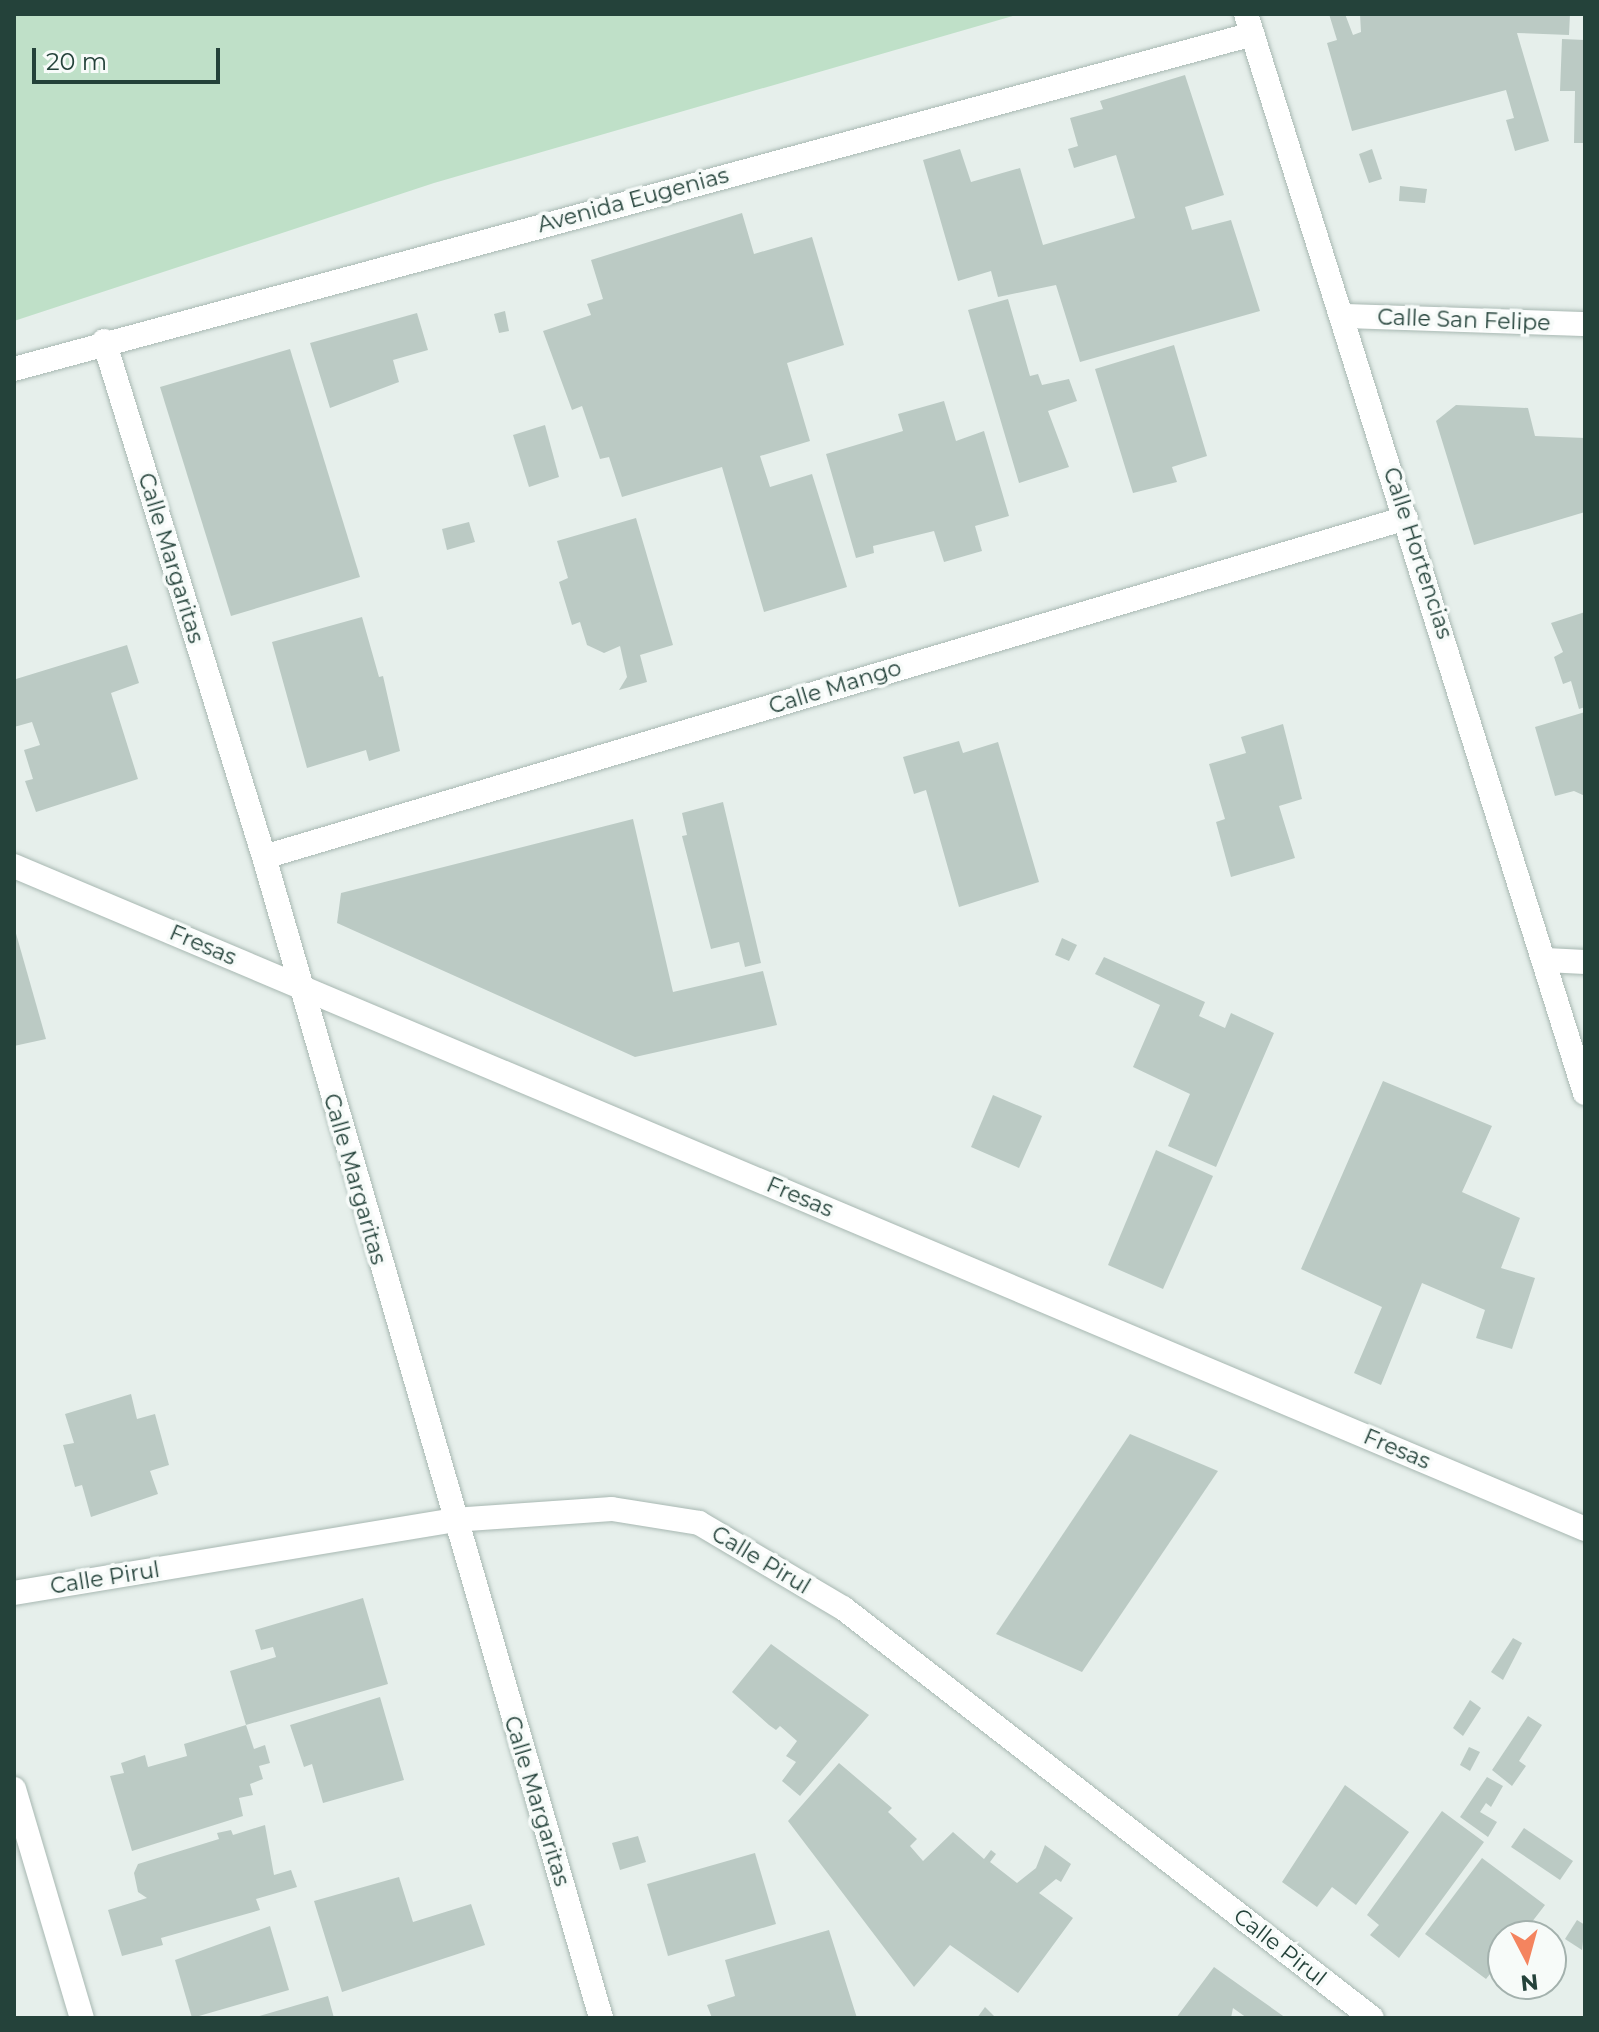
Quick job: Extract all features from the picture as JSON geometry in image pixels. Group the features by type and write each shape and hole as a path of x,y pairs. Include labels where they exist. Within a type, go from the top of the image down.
{"street":[{"name":"Calle Hortencias","path":"1250,24 1546,960 1585,1093"},
{"name":"Avenida Eugenias","path":"14,369 104,341 1250,24"},
{"name":"Calle San Felipe","path":"1343,316 1585,324"},
{"name":"Calle Margaritas","path":"104,341 264,857 453,1520 601,2018"},
{"name":"Calle Mango","path":"264,857 1406,518"},
{"name":"Fresas","path":"14,866 1585,1529"},
{"path":"1546,960 1585,962"},
{"name":"Calle Pirul","path":"14,1593 453,1520 612,1509 699,1523 843,1608 1372,2018"},
{"path":"14,1789 82,2018"}],"green space":[{"path":"14,14 1020,14 434,183 14,321"}],"building":[{"path":"1329,14 1345,14 1353,35 1361,32 1360,14 1570,14 1569,35 1517,33 1549,141 1515,151 1506,120 1514,118 1506,90 1352,131 1327,43 1337,40"},
{"path":"1562,39 1585,40 1585,143 1574,143 1575,91 1560,91"},
{"path":"1185,75 1224,195 1185,207 1192,230 1231,220 1260,311 1080,362 1056,285 998,297 991,271 958,281 923,160 960,149 971,182 1020,168 1043,245 1135,218 1116,155 1074,168 1068,149 1078,146 1070,118 1103,109 1100,101"},
{"path":"1372,149 1382,179 1369,183 1359,154"},
{"path":"1400,186 1427,189 1425,203 1399,201"},
{"path":"742,213 754,254 812,237 844,345 787,363 810,441 760,456 770,487 812,474 847,587 764,612 722,467 622,497 609,457 600,459 582,406 572,410 543,331 591,315 587,304 603,299 591,260"},
{"path":"1008,299 1030,376 1038,374 1042,385 1069,379 1077,401 1048,411 1069,467 1019,483 968,310"},
{"path":"505,311 509,331 499,333 494,314"},
{"path":"417,313 428,350 393,360 399,382 330,408 310,343"},
{"path":"1174,345 1207,456 1172,467 1177,482 1133,493 1095,369"},
{"path":"290,349 360,577 231,616 160,387"},
{"path":"944,401 956,441 984,431 1009,516 975,526 982,551 944,562 934,531 873,546 874,553 856,558 826,454 903,431 898,414"},
{"path":"1456,405 1528,408 1535,436 1585,438 1585,512 1474,545 1436,421"},
{"path":"545,425 559,477 529,487 513,435"},
{"path":"636,518 673,645 640,655 647,682 619,690 627,677 620,646 604,653 587,645 580,622 572,625 559,582 568,578 557,541"},
{"path":"469,522 475,542 447,550 442,529"},
{"path":"1585,612 1585,707 1579,709 1571,681 1563,684 1554,657 1563,652 1551,623"},
{"path":"362,617 379,677 383,676 400,751 369,761 366,750 307,768 272,642"},
{"path":"127,645 139,683 111,693 138,779 36,812 25,781 33,779 24,750 40,745 32,722 14,727 14,674 16,679"},
{"path":"1585,712 1585,796 1574,791 1555,796 1535,727"},
{"path":"1283,724 1302,799 1279,806 1295,858 1231,877 1216,822 1225,819 1209,764 1246,753 1241,737"},
{"path":"959,741 963,753 998,742 1039,882 959,907 926,790 914,794 903,757"},
{"path":"723,802 761,963 745,967 739,942 711,949 682,836 687,835 682,813"},
{"path":"633,819 673,992 763,971 777,1025 635,1057 337,923 341,893"},
{"path":"14,931 46,1039 14,1046"},
{"path":"1062,938 1077,945 1069,961 1055,955"},
{"path":"1104,957 1205,1002 1199,1016 1225,1028 1231,1013 1274,1033 1216,1167 1168,1146 1190,1094 1133,1067 1160,1005 1095,974"},
{"path":"1383,1081 1492,1126 1462,1192 1520,1218 1501,1268 1535,1278 1512,1349 1476,1338 1485,1310 1422,1283 1381,1385 1354,1373 1382,1307 1301,1269"},
{"path":"993,1095 1042,1116 1019,1168 971,1147"},
{"path":"1156,1150 1213,1176 1163,1289 1108,1265"},
{"path":"131,1394 137,1419 155,1414 169,1465 150,1471 158,1494 91,1517 82,1485 75,1487 63,1445 74,1443 65,1414"},
{"path":"1130,1434 1218,1471 1082,1672 996,1634"},
{"path":"363,1598 388,1684 246,1725 230,1671 276,1657 273,1647 261,1650 255,1630"},
{"path":"1513,1638 1522,1643 1503,1680 1491,1672"},
{"path":"771,1644 869,1715 800,1796 782,1781 796,1762 786,1756 797,1741 780,1726 776,1730 769,1725 732,1692"},
{"path":"380,1697 404,1780 323,1803 312,1764 304,1767 290,1725"},
{"path":"1470,1700 1481,1708 1463,1736 1453,1728"},
{"path":"1528,1716 1542,1725 1519,1761 1526,1766 1512,1786 1492,1770"},
{"path":"246,1725 254,1749 265,1745 270,1763 259,1766 263,1779 250,1784 253,1795 239,1798 243,1816 132,1851 110,1776 124,1773 121,1763 145,1755 148,1767 187,1756 184,1744"},
{"path":"1469,1747 1480,1752 1470,1771 1460,1765"},
{"path":"839,1763 892,1808 888,1812 917,1839 910,1846 923,1861 953,1832 984,1859 991,1850 996,1854 990,1862 1017,1883 1036,1868 1045,1845 1071,1864 1061,1882 1056,1879 1039,1893 1073,1918 1018,1993 950,1945 914,1987 788,1821"},
{"path":"1487,1777 1503,1786 1491,1807 1486,1803 1480,1812 1497,1822 1488,1837 1460,1817"},
{"path":"1345,1785 1409,1832 1356,1905 1332,1887 1317,1907 1282,1882"},
{"path":"1442,1811 1484,1842 1399,1958 1370,1935 1379,1925 1367,1915"},
{"path":"265,1825 274,1875 291,1870 297,1887 256,1899 260,1910 161,1938 163,1945 122,1956 108,1910 147,1898 138,1892 134,1873 138,1864 219,1839 217,1833 231,1830 233,1835"},
{"path":"1524,1828 1573,1861 1560,1880 1511,1847"},
{"path":"638,1836 646,1862 620,1870 612,1843"},
{"path":"755,1853 776,1924 668,1956 647,1884"},
{"path":"1482,1858 1545,1905 1533,1920 1487,1920 1486,1979 1425,1934"},
{"path":"399,1877 413,1922 471,1904 485,1945 342,1992 314,1901"},
{"path":"1577,1920 1585,1925 1582,1950 1567,1940"},
{"path":"270,1926 289,1990 192,2018 175,1960"},
{"path":"829,1930 857,2018 712,2018 707,2005 735,1996 725,1960"},
{"path":"1214,1967 1286,2018 1247,2018 1233,2008 1231,2018 1176,2018"},
{"path":"328,1996 334,2018 256,2018 256,2017"},
{"path":"985,2007 996,2018 977,2018"}]}
